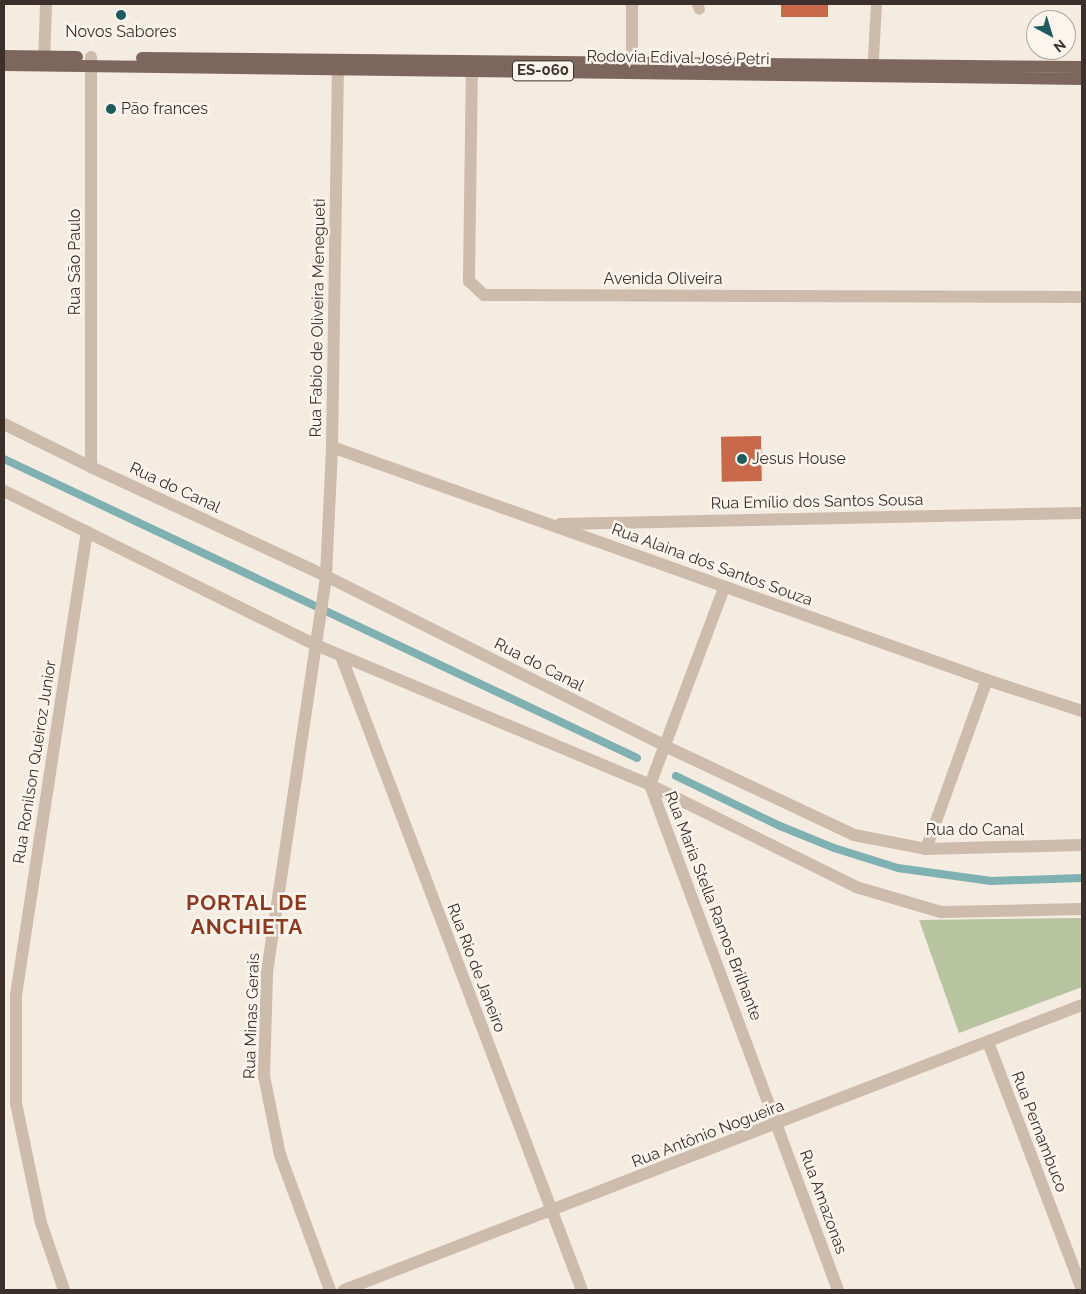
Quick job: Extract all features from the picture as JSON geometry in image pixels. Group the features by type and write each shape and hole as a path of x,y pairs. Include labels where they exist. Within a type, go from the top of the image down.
{"main road":[{"name":"Rodovia Edival José Petri","path":"4,56 44,60 92,61 872,71 1082,79"},
{"name":"Rodovia Edival José Petri","path":"4,65 44,60"},
{"name":"Rodovia Edival José Petri","path":"872,71 1082,68"}],"street":[{"path":"44,60 46,4"},
{"path":"632,4 632,68"},
{"name":"Rua São Paulo","path":"91,468 92,61"},
{"name":"Rua Fabio de Oliveira Menegueti","path":"326,576 332,447 338,65"},
{"name":"Avenida Oliveira","path":"472,65 469,282 484,295 1082,297"},
{"name":"Rua do Canal","path":"4,424 91,468 326,576 665,746 854,834 926,849 1082,845"},
{"name":"Rua Alaina dos Santos Souza","path":"332,447 553,524 724,588 987,680 1082,711"},
{"path":"4,491 316,639 341,656 650,785 856,887 941,912 1082,909"},
{"name":"Rua Emílio dos Santos Sousa","path":"553,524 1082,513"},
{"name":"Rua Ronilson Queiroz Junior","path":"64,1290 42,1223 16,1103 16,995 87,531"},
{"name":"Rua Minas Gerais","path":"326,576 267,972 264,1076 280,1155 330,1290"},
{"name":"Rua Maria Stella Ramos Brilhante","path":"724,588 650,785 777,1124"},
{"name":"Rua Rio de Janeiro","path":"341,656 582,1290"},
{"path":"926,849 987,680"},
{"name":"Rua Antônio Nogueira","path":"344,1290 551,1212 1082,1005"},
{"name":"Rua Pernambuco","path":"988,1042 1082,1289"},
{"name":"Rua Amazonas","path":"777,1124 838,1290"}],"lane":[{"path":"872,71 876,4"}],"green space":[{"path":"1082,918 1082,987 959,1033 919,920"}],"building":[{"path":"781,4 828,4 828,17 781,17"},
{"name":"Jesus House","path":"761,436 762,481 722,482 721,437"}],"waterway":[{"path":"4,459 637,758"},
{"path":"676,776 780,826 834,848 898,868 991,881 1082,878"}],"place":[{"name":"Novos Sabores","path":"121,15"},
{"name":"Pão frances","path":"111,109"},
{"name":"Jesus House","path":"742,459"}],"district":[{"name":"PORTAL DE ANCHIETA","path":"247,915"}]}
